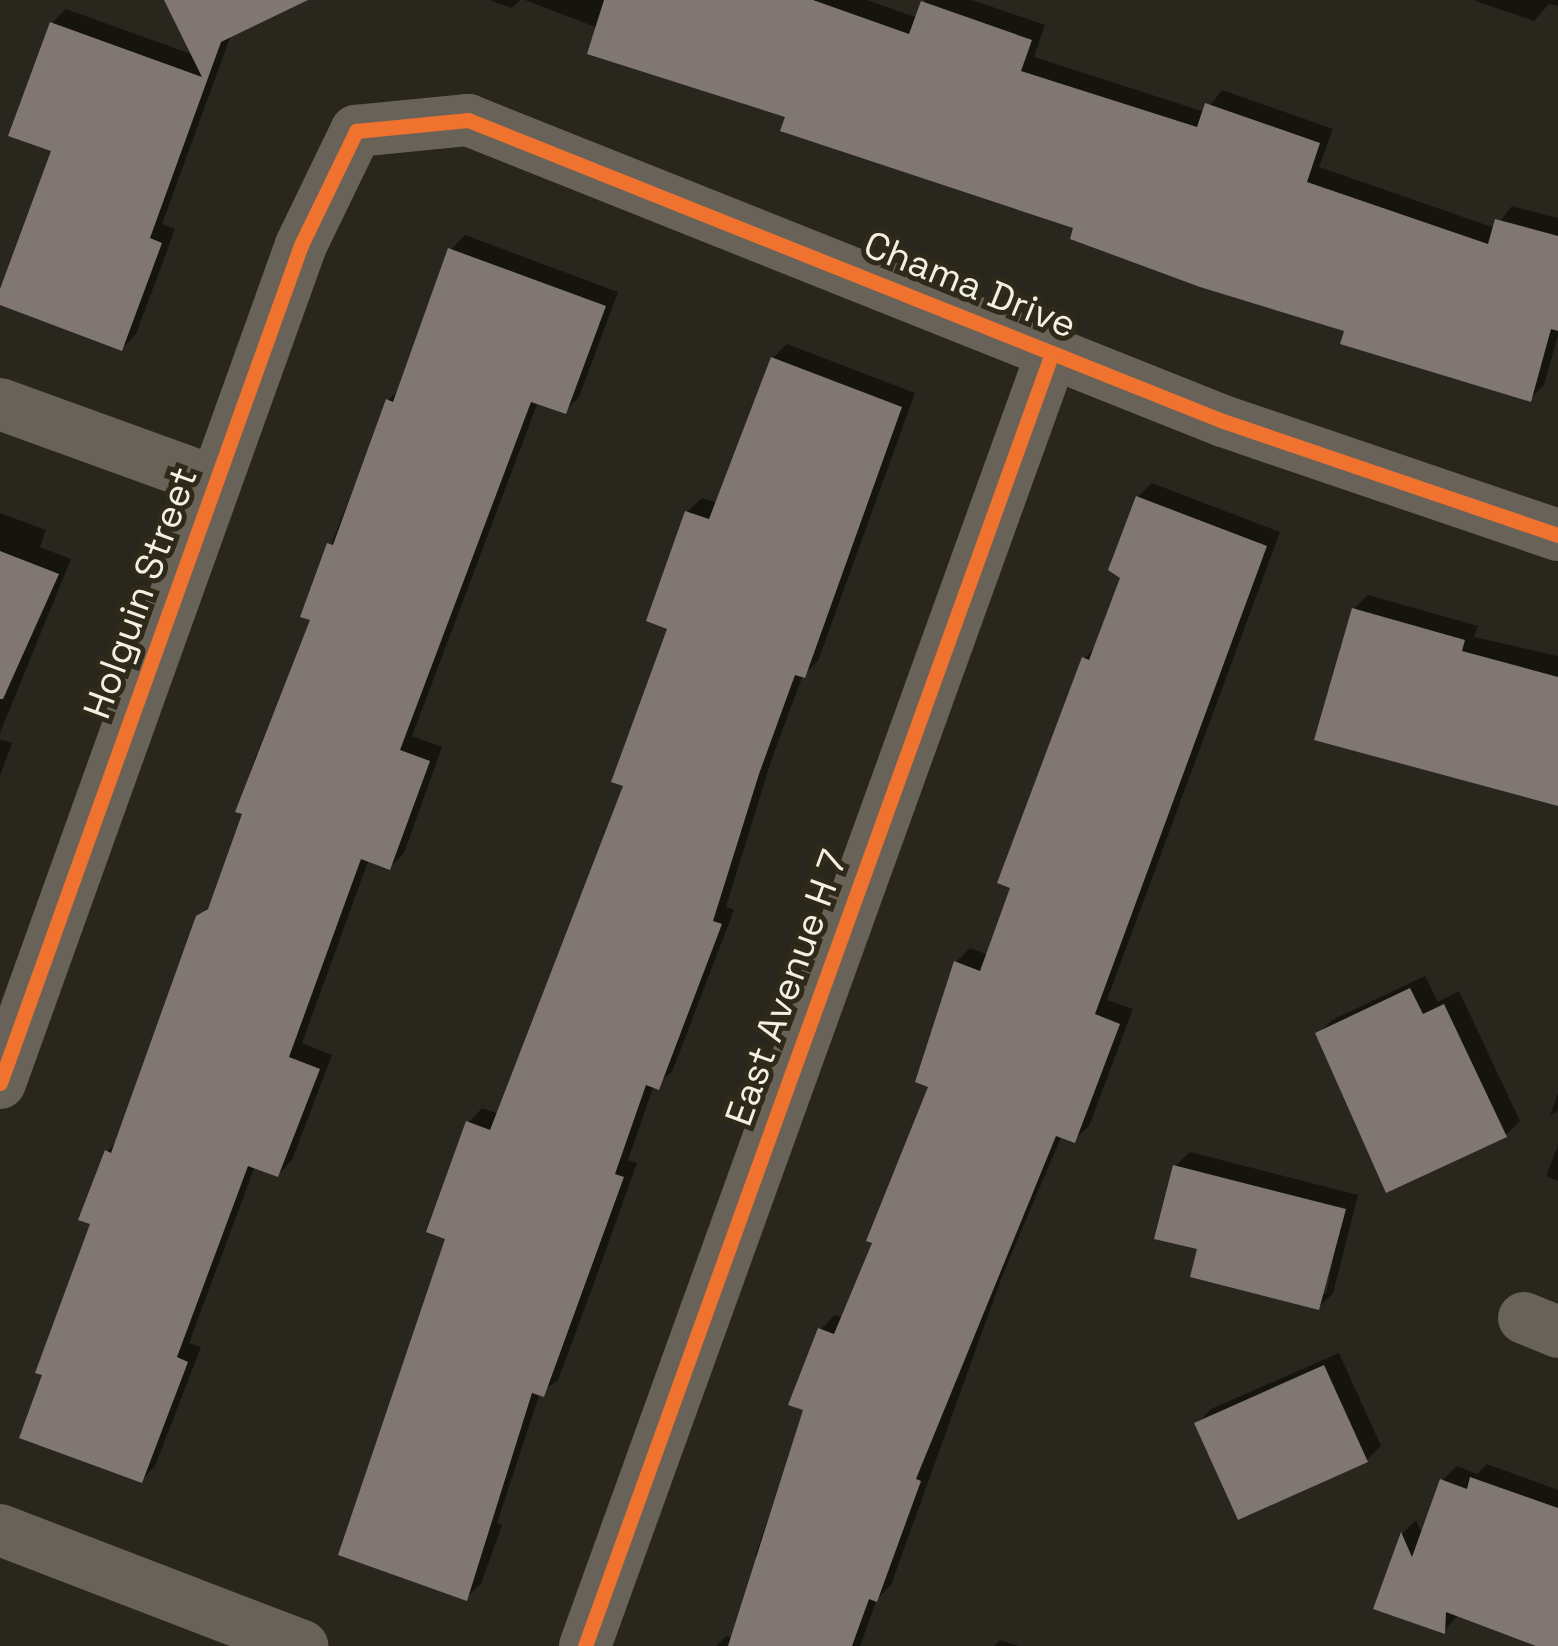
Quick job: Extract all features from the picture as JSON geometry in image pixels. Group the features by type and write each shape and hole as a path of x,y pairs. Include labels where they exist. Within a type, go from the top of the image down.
{"street":[{"name":"Chama Drive","path":"356,131 468,120 1223,422 1558,535"},
{"name":"Holguin Street","path":"0,1082 301,246 356,131"},
{"name":"East Avenue H 7","path":"584,1646 1052,353"},
{"path":"0,404 216,482"},
{"path":"0,1530 302,1646"}],"building":[{"path":"164,0 308,0 221,42 150,238 162,243 122,351 0,305 0,289 51,151 8,136 50,22 202,77"},
{"path":"604,0 813,0 909,34 921,1 1032,40 1021,71 1197,127 1205,103 1320,143 1307,182 1488,244 1495,219 1558,236 1558,331 1551,329 1531,402 1340,344 1344,331 1200,287 1070,239 1073,228 780,131 785,117 587,54"},
{"path":"448,248 606,306 566,414 531,402 400,750 430,761 390,870 361,859 289,1057 320,1069 278,1177 248,1166 177,1357 188,1362 142,1483 19,1438 42,1375 35,1373 90,1224 78,1220 105,1150 111,1153 196,916 208,909 242,814 235,812 310,620 300,617 327,543 333,545 386,399 393,402"},
{"path":"771,357 902,407 805,678 795,675 759,774 713,921 722,924 659,1090 646,1085 615,1174 624,1177 544,1397 532,1393 467,1601 338,1555 445,1239 426,1232 466,1121 490,1130 623,786 611,782 667,629 646,621 685,511 709,519"},
{"path":"1136,496 1267,546 1095,1014 1120,1024 1075,1143 1056,1136 916,1479 921,1481 877,1602 869,1599 852,1646 728,1646 803,1410 788,1405 818,1328 834,1334 872,1243 866,1241 928,1087 915,1082 954,961 980,971 1010,888 997,883 1082,657 1089,660 1120,578 1108,570"},
{"path":"0,551 59,574 3,699 0,699"},
{"path":"1352,608 1465,640 1462,651 1558,677 1558,806 1314,740"},
{"path":"1410,988 1423,1014 1444,1004 1507,1137 1386,1193 1315,1033"},
{"path":"1173,1165 1346,1209 1319,1310 1190,1277 1197,1249 1154,1239"},
{"path":"1324,1365 1368,1462 1238,1520 1194,1423"},
{"path":"1470,1477 1558,1508 1558,1646 1536,1646 1446,1612 1445,1634 1373,1609 1401,1532 1412,1557 1440,1479 1467,1489"}],"cycle path":[{"path":"0,1083 301,245 356,131 468,120 1223,421 1558,535"},
{"path":"585,1646 1052,353"}]}
